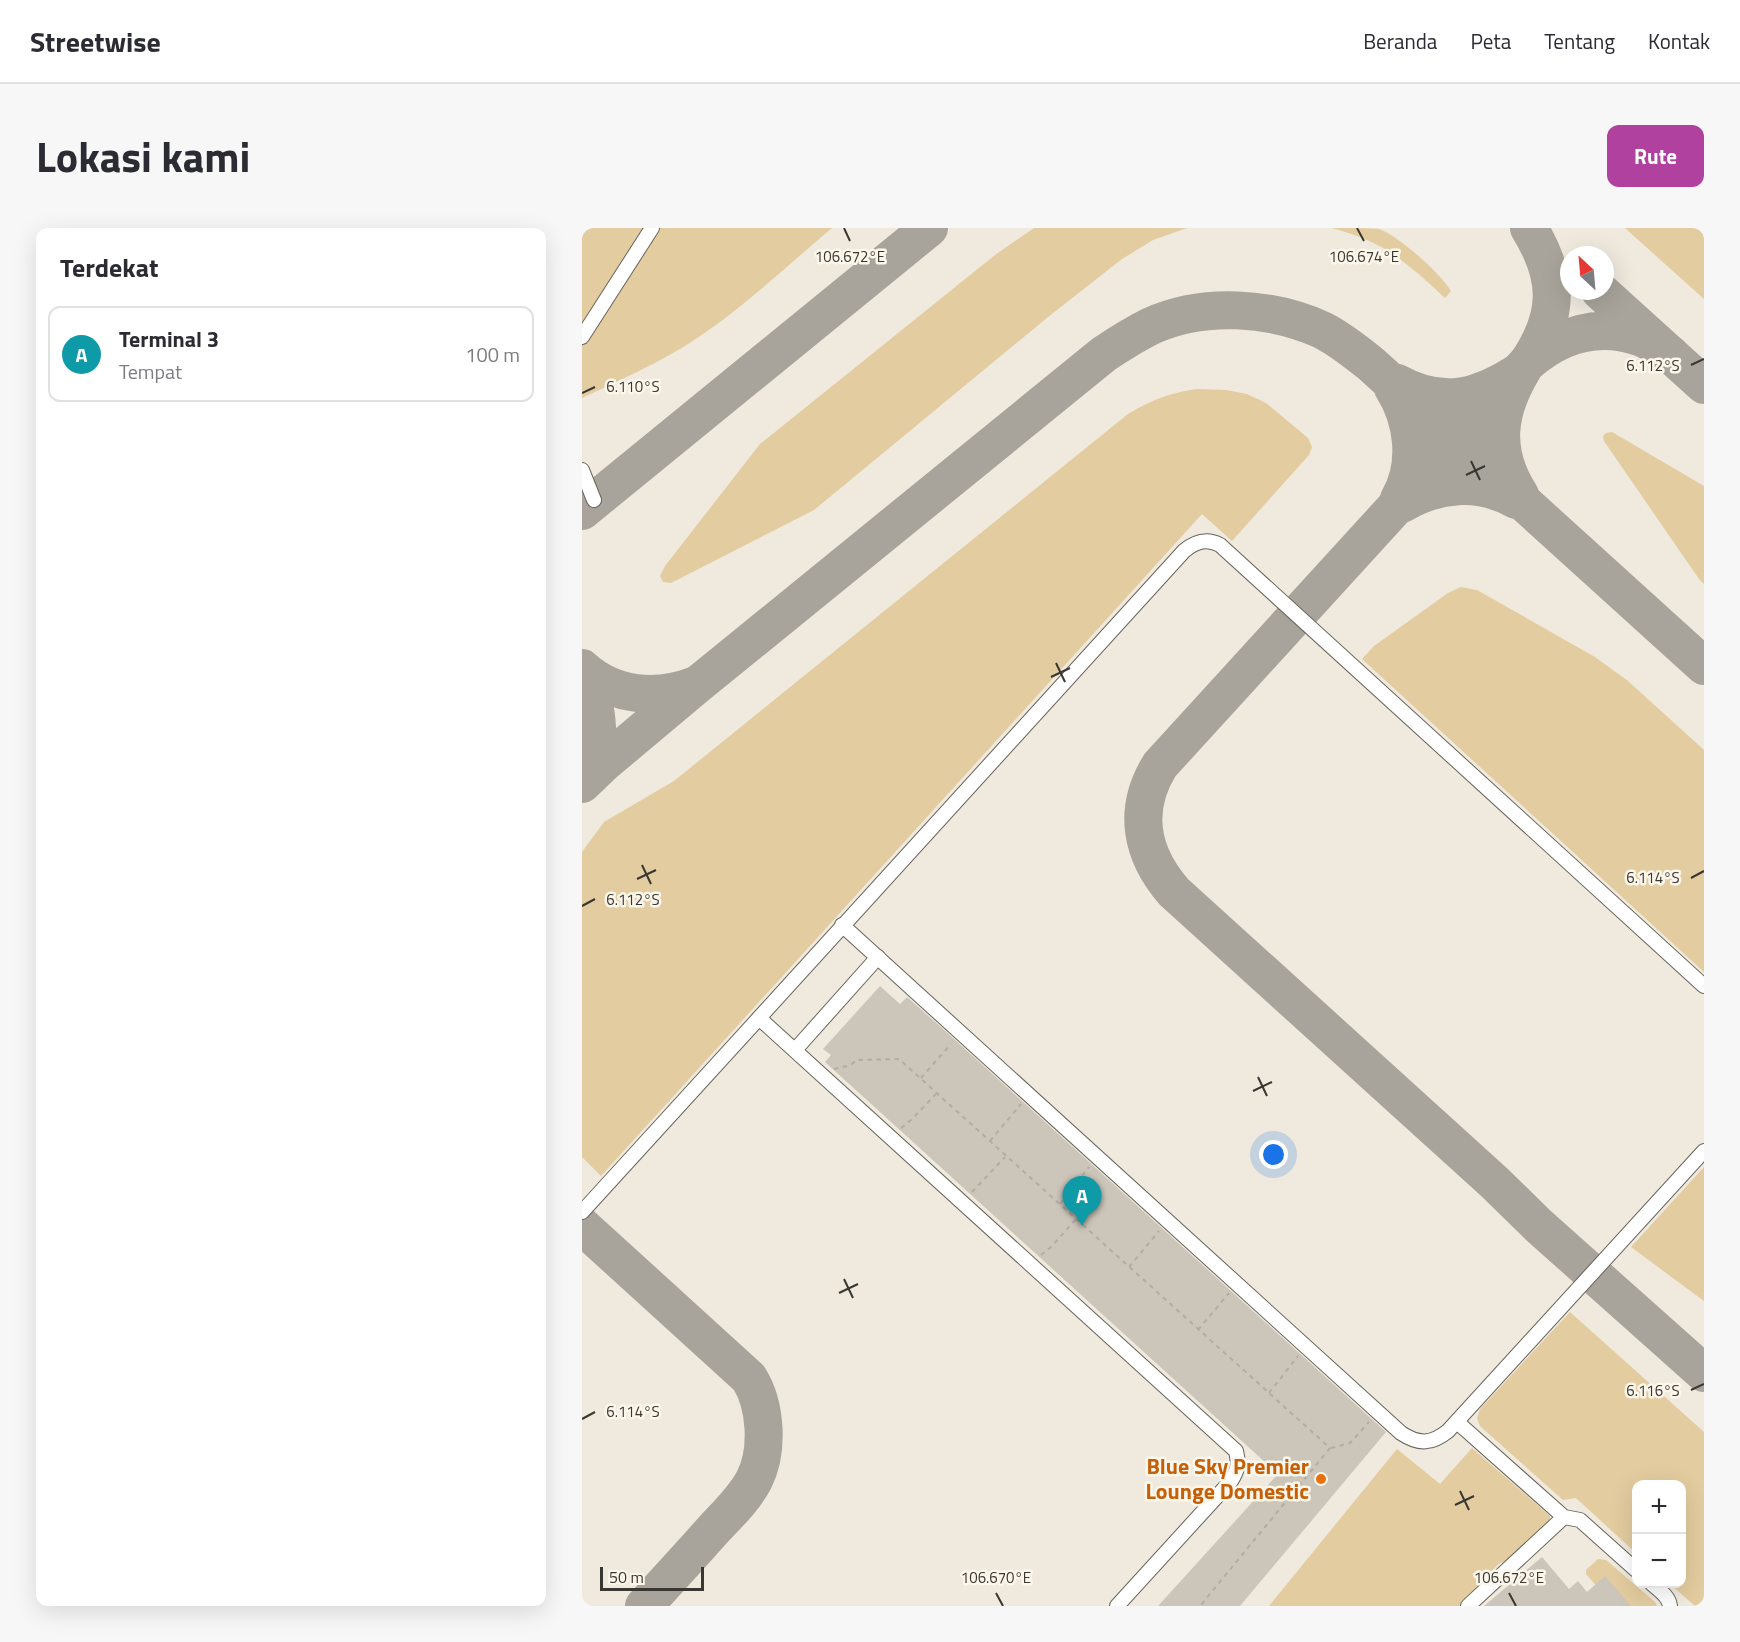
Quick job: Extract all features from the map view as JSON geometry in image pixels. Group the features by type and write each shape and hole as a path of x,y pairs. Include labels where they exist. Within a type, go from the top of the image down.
{"lane":[{"path":"582,337 652,228"},
{"path":"582,470 594,500"},
{"path":"582,1212 1184,551 1192,544 1202,541 1213,541 1221,545 1704,986"},
{"path":"842,925 1410,1439 1430,1441 1440,1437 1457,1422 1704,1150"},
{"path":"795,1050 878,957"},
{"path":"759,1018 1236,1451 1238,1466 1231,1481 1117,1606"},
{"path":"1457,1422 1564,1517 1580,1520 1632,1566"},
{"path":"1468,1606 1564,1517"},
{"path":"1657,1588 1670,1601 1670,1606"}],"path":[{"path":"921,1079 954,1039"},
{"path":"833,1069 851,1065 856,1060 898,1059 1330,1448"},
{"path":"899,1129 911,1120 936,1093"},
{"path":"990,1142 1023,1102"},
{"path":"970,1194 1006,1156"},
{"path":"1059,1204 1091,1165"},
{"path":"1039,1257 1076,1219"},
{"path":"1129,1267 1161,1228"},
{"path":"1198,1330 1231,1291"},
{"path":"1269,1394 1300,1354"},
{"path":"1200,1606 1330,1448 1350,1443 1371,1420"}],"shaded area":[{"path":"582,228 832,228 742,305 705,333 634,374 582,398"},
{"path":"1034,228 1187,228 1153,240 1122,259 814,510 671,583 663,582 660,576 665,566 760,444 995,255"},
{"path":"1332,228 1379,229 1387,233 1418,256 1446,283 1451,291 1445,298 1403,261 1388,251 1375,243"},
{"path":"1625,228 1704,228 1704,299"},
{"path":"1197,389 1226,390 1247,394 1266,403 1308,438 1312,447 1309,455 1232,541 1202,514 601,1176 582,1157 582,852 604,822 674,781 1128,414 1161,398"},
{"path":"1612,432 1704,486 1704,584 1604,441 1603,436"},
{"path":"1461,587 1477,590 1595,657 1628,681 1704,750 1704,972 1362,659 1374,646 1448,593"},
{"path":"1704,1167 1704,1301 1631,1247"},
{"path":"1570,1312 1704,1432 1704,1606 1695,1606 1675,1588 1686,1588 1686,1480 1632,1480 1632,1549 1576,1498 1563,1500 1480,1426 1477,1418 1480,1409"},
{"path":"1472,1448 1550,1516 1550,1520 1547,1527 1510,1560 1500,1563 1485,1577 1479,1589 1461,1606 1269,1606 1397,1449 1440,1484"},
{"path":"1598,1559 1606,1560 1632,1582 1632,1588 1639,1588 1657,1606 1614,1606 1586,1574 1586,1570"}],"building":[{"path":"880,986 900,1004 907,997 1386,1432 1240,1606 1158,1606 1278,1474 825,1062 831,1055 823,1049"},
{"path":"1542,1557 1569,1589 1578,1581 1587,1592 1605,1576 1631,1606 1484,1606"}],"taxiway":[{"path":"582,511 929,228"},
{"path":"1528,362 1546,328 1552,295 1546,263 1529,228"},
{"path":"1610,300 1704,385"},
{"path":"582,784 697,685 1104,354 1151,326 1193,313 1237,310 1259,312 1302,322 1335,337 1371,364 1704,666"},
{"path":"1671,355 1642,338 1626,333 1595,331 1567,338 1527,363 1160,765 1151,782 1143,815 1144,831 1154,862 1174,892 1494,1182 1539,1226 1704,1373"},
{"path":"1397,383 1431,396 1462,396 1492,387 1523,369 1508,401 1501,432 1505,463 1520,495"},
{"path":"1393,388 1405,414 1411,442 1409,471 1399,499"},
{"path":"1402,504 1429,492 1458,486 1488,489 1516,500"},
{"path":"582,668 594,678 608,685 636,693 666,693 696,685"},
{"path":"582,674 596,714 597,728 594,756 582,781"},
{"path":"582,1226 749,1378 755,1389 762,1414 762,1456 750,1487 644,1606"}],"place":[{"name":"Terminal 3","path":"1082,1226"},
{"name":"Blue Sky Premier Lounge Domestic","path":"1321,1479"}]}
